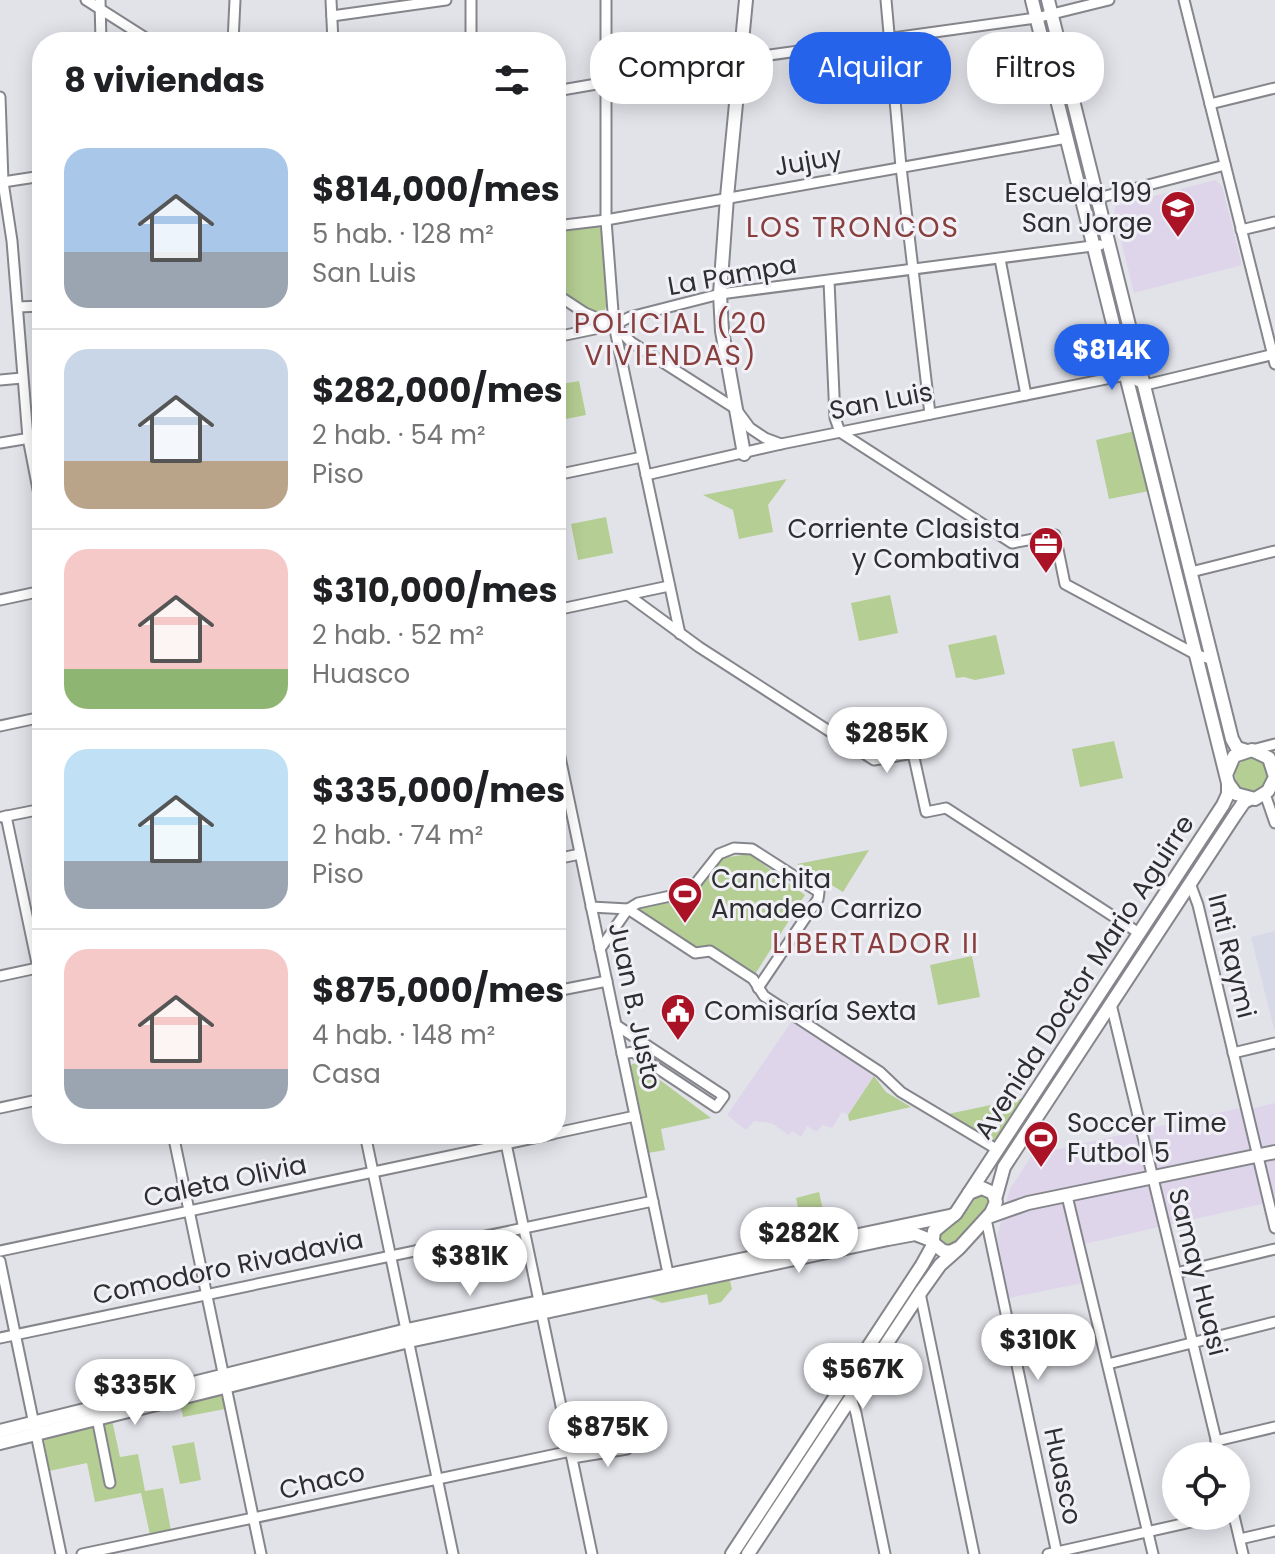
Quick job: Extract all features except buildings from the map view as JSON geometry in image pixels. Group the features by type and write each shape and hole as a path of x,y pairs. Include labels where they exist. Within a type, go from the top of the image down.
{"main road":[{"path":"743,32 746,0"},
{"path":"1032,0 1227,779 1236,794 1250,799 1271,789 1275,771 1269,758 1234,744 1048,0"},
{"path":"736,104 720,294 722,331 744,454"},
{"path":"1227,779 1234,756 1252,751 1275,753"},
{"name":"Avenida Doctor Mario Aguirre","path":"933,1242 937,1228 954,1215 969,1193 1223,805 1228,794 1227,779"},
{"name":"Avenida Doctor Mario Aguirre","path":"987,1218 995,1205 1004,1167 1241,806 1250,799"},
{"path":"748,1554 920,1293 940,1265 987,1218 1028,1203 1275,1152"},
{"path":"969,1193 982,1188 1005,1201 1028,1203"},
{"path":"670,1280 954,1215"},
{"path":"0,1443 35,1428 408,1335 670,1280 910,1235 922,1235 943,1251 958,1249"},
{"path":"732,1554 922,1265 933,1242"},
{"path":"0,1431 97,1418 225,1381"}],"street":[{"path":"86,0 100,5 138,32"},
{"path":"233,32 235,0"},
{"path":"331,0 333,32"},
{"path":"332,16 446,0"},
{"path":"471,0 471,32"},
{"path":"606,0 606,32"},
{"path":"886,0 888,32"},
{"path":"938,32 1036,18 1109,0"},
{"path":"1126,375 1145,385 1274,357 1184,0"},
{"path":"100,5 101,32"},
{"path":"566,89 590,86"},
{"path":"1210,104 1275,88"},
{"path":"0,101 4,224 18,307 22,378 32,459"},
{"path":"606,104 606,220 614,325 680,634"},
{"path":"895,104 930,414"},
{"name":"Jujuy","path":"566,225 1067,138"},
{"path":"1098,198 1225,165"},
{"path":"3,182 32,178"},
{"path":"1241,230 1275,222"},
{"name":"La Pampa","path":"566,335 614,325 630,317 720,294 1109,243"},
{"path":"1000,259 1026,395"},
{"path":"829,281 835,418 840,432 1012,543 1055,535 1065,584 1195,654 1213,660"},
{"path":"566,301 585,313 614,325 631,342 736,409 750,428 781,444"},
{"path":"18,307 32,306"},
{"name":"San Luis","path":"646,475 781,444 1126,375"},
{"path":"0,380 22,378"},
{"path":"0,443 32,437"},
{"path":"566,473 642,457"},
{"path":"1191,572 1275,551"},
{"path":"566,608 669,586"},
{"path":"0,600 32,593"},
{"path":"628,595 680,634 874,760 913,753 926,812 946,808 1139,933"},
{"path":"0,726 32,719"},
{"path":"1252,751 1275,744"},
{"path":"1275,762 1275,771"},
{"path":"1271,789 1275,823"},
{"name":"Juan B. Justo","path":"566,801 670,1280"},
{"path":"32,811 3,817 32,935"},
{"path":"600,949 628,909 638,903 689,892 719,854 734,848 752,849 819,892 818,899 758,988"},
{"path":"566,857 580,854"},
{"name":"Inti Raymi","path":"1190,883 1198,905 1275,1228"},
{"path":"591,907 628,909 695,953 710,951 753,979 764,996 880,1072 901,1092 998,1150"},
{"path":"0,976 32,970"},
{"path":"566,989 607,981"},
{"name":"Samay Huasi","path":"1111,1004 1216,1441"},
{"path":"616,1025 724,1096 716,1107 633,1052 622,1054"},
{"path":"1233,1053 1275,1043"},
{"path":"0,1108 32,1101"},
{"name":"Caleta Olivia","path":"566,1131 635,1116"},
{"path":"175,1144 261,1554"},
{"path":"367,1144 453,1554"},
{"name":"Caleta Olivia","path":"0,1251 373,1172 485,1144"},
{"path":"506,1144 592,1554"},
{"path":"1067,1196 1153,1554"},
{"name":"Comodoro Rivadavia","path":"0,1338 653,1201"},
{"name":"Huasco","path":"987,1218 1054,1553"},
{"path":"1176,1273 1275,1249"},
{"path":"0,1261 61,1554"},
{"path":"920,1293 974,1554"},
{"path":"1108,1364 1275,1322"},
{"path":"851,1398 885,1554"},
{"path":"97,1418 110,1483"},
{"name":"Chaco","path":"82,1554 438,1478 572,1455 627,1449 632,1442 629,1425 623,1422 567,1434"},
{"path":"1216,1441 1275,1427"},
{"path":"1054,1553 1162,1530"},
{"path":"1238,1530 1243,1554"},
{"path":"1240,1539 1275,1531"}],"shaded area":[{"name":"Escuela 199 San Jorge","path":"1215,180 1222,186 1242,265 1134,293 1114,213 1116,206"},
{"path":"1275,931 1275,1029 1274,1029 1251,937"},
{"path":"792,1021 874,1076 848,1115 842,1112 832,1128 822,1125 817,1132 807,1126 801,1137 792,1131 789,1135 771,1123 754,1121 746,1130 727,1115"},
{"path":"1275,1103 1275,1201 1084,1244 1083,1283 1009,1298 997,1236 1010,1189 1032,1155 1240,1108"}],"green space":[{"path":"599,226 602,232 607,304 604,312 594,312 566,294 566,230"},
{"path":"579,381 586,415 566,419 566,383"},
{"path":"1135,431 1149,491 1109,499 1096,440"},
{"path":"787,479 768,505 773,532 739,539 733,510 703,495"},
{"path":"606,517 613,553 578,560 571,524"},
{"path":"890,595 898,633 859,641 851,603"},
{"path":"996,635 1005,674 975,680 956,678 948,645"},
{"path":"1114,741 1123,778 1080,787 1072,749"},
{"path":"1252,758 1264,763 1269,775 1264,787 1252,792 1240,787 1235,775 1240,763"},
{"path":"869,850 843,892 797,864"},
{"path":"749,854 805,895 754,976 712,947 695,947 638,911 640,907 692,895 722,858"},
{"path":"972,956 980,997 938,1005 930,965"},
{"path":"637,1063 711,1118 661,1129 665,1150 648,1153 630,1068"},
{"path":"874,1076 886,1092 911,1107 849,1121 848,1115"},
{"path":"1024,1098 998,1140 991,1141 948,1114"},
{"path":"819,1192 826,1223 815,1225 809,1233 803,1229 796,1198"},
{"path":"979,1193 991,1198 989,1210 981,1214 952,1245 943,1246 938,1233 969,1208"},
{"path":"729,1277 732,1289 721,1302 709,1305 707,1294 662,1303 643,1295"},
{"path":"216,1393 223,1398 225,1409 183,1417 180,1403"},
{"path":"112,1420 120,1457 138,1454 145,1491 163,1488 171,1531 150,1535 141,1493 95,1502 87,1463 49,1471 44,1439"},
{"path":"621,1427 625,1430 625,1446 582,1453 577,1450 575,1440 579,1435"},
{"path":"194,1442 201,1480 180,1484 172,1446"}],"place":[{"name":"Escuela 199 San Jorge","path":"1178,239"},
{"name":"Corriente Clasista y Combativa","path":"1046,575"},
{"name":"Canchita Amadeo Carrizo","path":"685,925"},
{"name":"Comisaría Sexta","path":"678,1042"},
{"name":"Soccer Time Futbol 5","path":"1041,1169"}],"district":[{"name":"LOS TRONCOS","path":"853,227"},
{"name":"POLICIAL (20 VIVIENDAS)","path":"671,339"},
{"name":"LIBERTADOR II","path":"876,943"}]}
